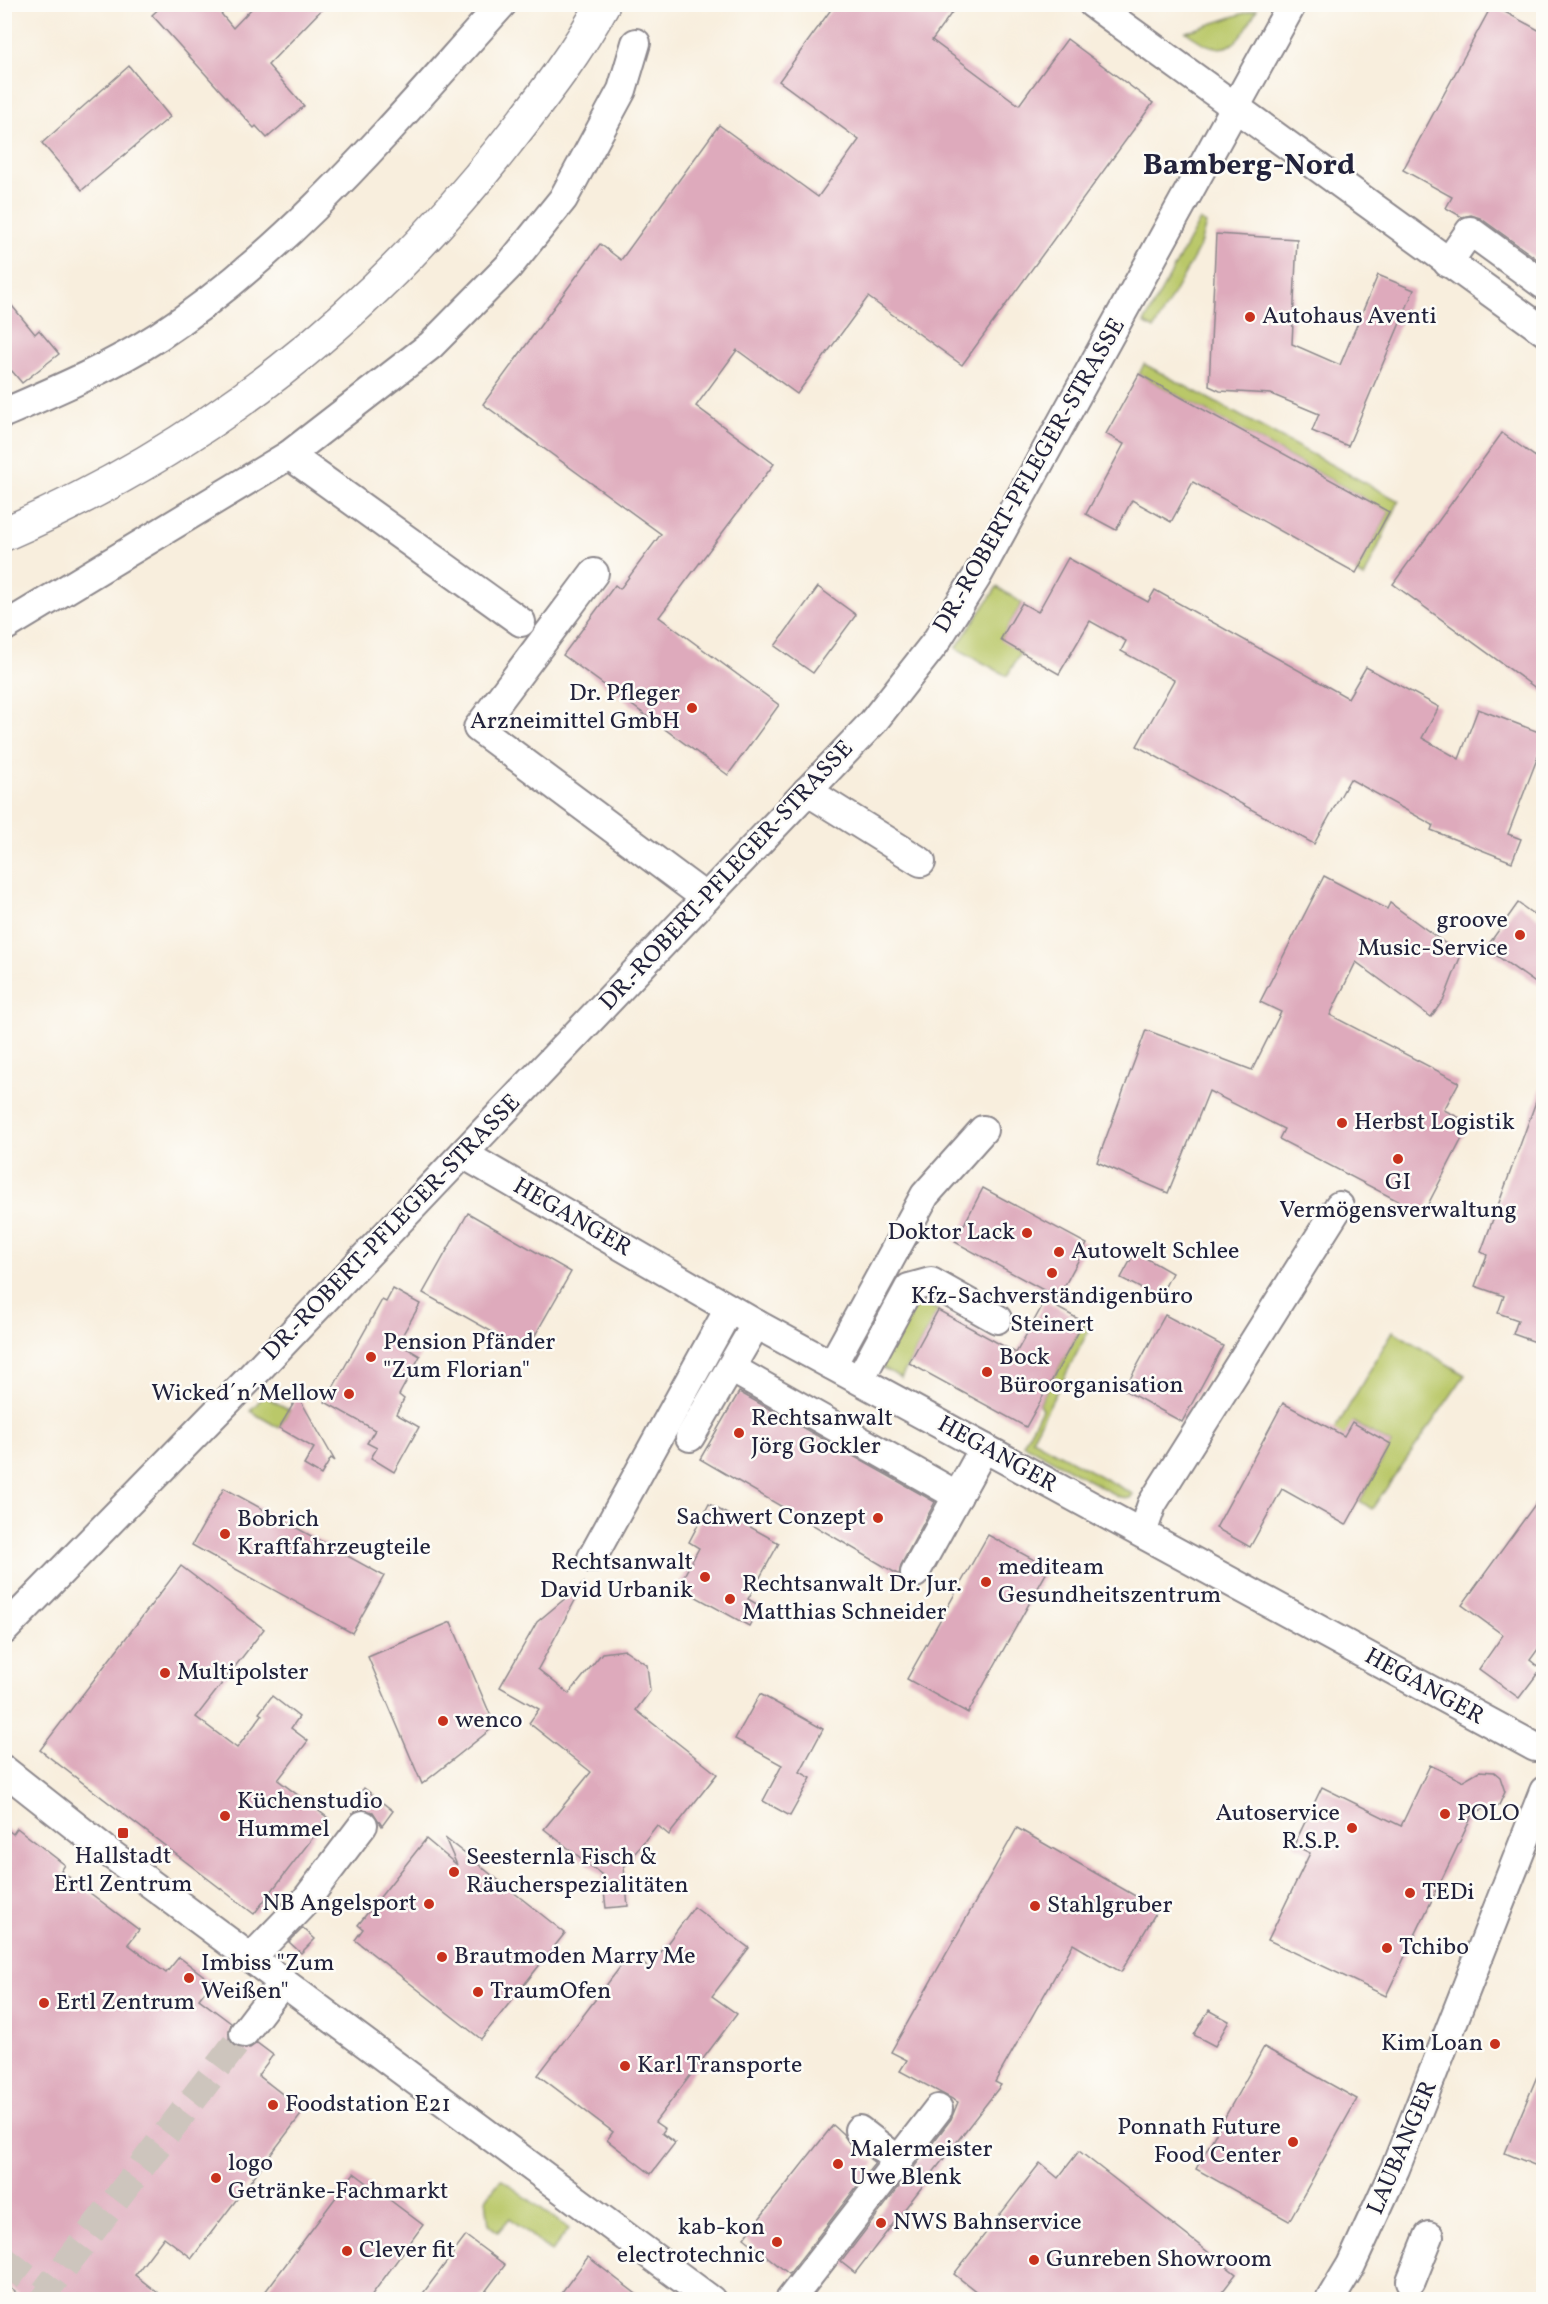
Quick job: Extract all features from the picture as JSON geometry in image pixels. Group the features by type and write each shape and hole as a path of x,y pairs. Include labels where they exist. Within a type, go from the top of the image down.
{"main road":[{"path":"4,534 115,481 261,388 345,319 434,230 560,74 603,4"}],"street":[{"path":"4,413 86,376 159,336 270,251 325,199 502,4"},
{"path":"1093,4 1235,110 1544,331"},
{"name":"DR.-ROBERT-PFLEGER-STRASSE","path":"4,1630 463,1155 873,722 954,614 1292,4"},
{"path":"4,627 289,455 431,345 508,267 563,199 622,90 636,43"},
{"path":"1448,263 1470,231 1544,285"},
{"path":"289,455 521,622"},
{"path":"594,573 478,728 706,898"},
{"path":"807,791 921,862"},
{"path":"832,1365 925,1195 983,1130"},
{"name":"HEGANGER","path":"463,1155 756,1324 1142,1533 1539,1743"},
{"path":"1142,1533 1152,1504 1339,1206"},
{"path":"860,1379 909,1288 931,1282 997,1319"},
{"path":"592,1558 729,1309"},
{"path":"690,1437 756,1324"},
{"path":"731,1368 958,1496"},
{"path":"915,1573 984,1448"},
{"path":"1539,1743 1531,1762 1534,1772 1544,1782"},
{"path":"4,1770 91,1839 711,2300"},
{"name":"LAUBANGER","path":"1330,2300 1351,2265 1395,2169 1544,1791"},
{"path":"251,1958 303,1904 363,1825"},
{"path":"244,2033 283,1982"},
{"path":"790,2300 938,2109"},
{"path":"859,2130 898,2160"},
{"path":"1411,2281 1429,2236"}],"green space":[{"path":"1257,9 1243,33 1229,46 1220,48 1211,46 1186,32"},
{"path":"1200,220 1206,224 1199,248 1154,329 1144,323"},
{"path":"1144,364 1399,501 1364,578 1356,573 1389,512 1139,374"},
{"path":"997,587 1022,603 1001,639 1021,652 1007,676 956,648"},
{"path":"918,1302 938,1310 901,1378 878,1365"},
{"path":"1084,1322 1091,1326 1032,1439 1133,1494 1130,1498 1119,1497 1023,1444 1042,1409 1039,1404"},
{"path":"1393,1331 1465,1375 1372,1509 1360,1501 1391,1444 1353,1422 1307,1503 1296,1496"},
{"path":"264,1396 290,1410 279,1428 250,1411"},
{"path":"501,2179 569,2229 551,2252 510,2218 498,2232 489,2225 486,2199"}],"building":[{"path":"164,4 213,4 233,28 256,4 327,4 268,65 304,106 267,138 256,126 254,128 152,15"},
{"path":"835,4 958,4 932,40 1019,105 1067,39 1153,103 962,365 868,297 797,394 737,350 696,406 774,464 659,617 779,705 728,775 563,655 615,585 620,589 661,534 483,404 600,244 621,260 719,125 818,197 859,140 779,81"},
{"path":"1492,5 1544,33 1544,264 1480,218 1471,215 1462,217 1446,208 1452,197 1403,170"},
{"path":"129,66 170,117 82,190 42,143"},
{"path":"1216,234 1297,239 1292,344 1340,365 1378,275 1414,290 1348,446 1312,431 1319,414 1271,394 1220,391 1209,386"},
{"path":"4,296 35,334 39,330 59,354 22,383 12,371 4,377"},
{"path":"1139,374 1389,512 1356,573 1193,482 1171,522 1132,500 1116,530 1086,514 1124,444 1106,434"},
{"path":"1502,433 1544,463 1544,694 1393,584"},
{"path":"1068,558 1148,602 1155,590 1348,698 1366,667 1439,707 1422,738 1459,759 1478,709 1544,734 1544,741 1508,834 1521,839 1512,862 1431,830 1433,825 1350,779 1314,844 1137,746 1174,680 1121,651 1126,641 1090,621 1059,674 1000,640 1022,603 1038,612"},
{"path":"818,587 856,615 813,673 775,646"},
{"path":"1324,876 1387,909 1390,903 1461,955 1444,999 1431,1017 1356,962 1330,1015 1459,1082 1444,1110 1470,1123 1423,1214 1279,1139 1284,1129 1209,1091 1168,1193 1097,1162 1146,1030 1252,1070 1281,1012 1260,1002"},
{"name":"groove Music-Service","path":"1518,903 1544,922 1544,989 1486,948"},
{"path":"1541,1088 1544,1088 1544,1345 1513,1334 1518,1320 1498,1313 1504,1296 1475,1286 1487,1255 1481,1252"},
{"path":"983,1188 1087,1244 1058,1298 955,1242"},
{"path":"468,1213 571,1272 526,1351 423,1293"},
{"path":"1135,1252 1172,1273 1159,1298 1121,1278"},
{"path":"393,1289 420,1304 398,1343 420,1356 399,1395 404,1399 396,1414 419,1427 394,1472 371,1458 377,1448 367,1443 375,1430 325,1402 382,1300 386,1302"},
{"path":"1045,1301 1084,1322 1026,1427 909,1363 938,1310 1016,1353"},
{"path":"1165,1315 1223,1346 1182,1422 1124,1390"},
{"path":"739,1392 935,1502 901,1565 899,1575 700,1459"},
{"path":"298,1396 335,1461 331,1458 321,1475 304,1465 314,1448 279,1428"},
{"path":"1283,1403 1344,1436 1352,1422 1391,1444 1346,1525 1282,1489 1250,1547 1216,1528"},
{"path":"224,1488 384,1576 352,1633 192,1545"},
{"path":"1544,1492 1544,1641 1530,1660 1541,1669 1519,1698 1479,1669 1503,1635 1462,1605"},
{"path":"709,1504 779,1543 748,1599 760,1606 749,1626 678,1587 699,1548 689,1542"},
{"path":"988,1535 1049,1568 968,1713 907,1679"},
{"path":"181,1566 264,1629 196,1717 237,1748 262,1715 259,1713 272,1696 299,1717 291,1728 308,1741 278,1780 328,1818 254,1914 40,1750"},
{"path":"585,1582 538,1669 569,1694 602,1653 625,1650 647,1665 650,1691 636,1710 717,1774 669,1835 657,1825 624,1867 628,1906 606,1908 602,1875 544,1829 591,1772 529,1723 539,1709 500,1687 537,1622"},
{"path":"451,1622 495,1726 422,1784 368,1657"},
{"path":"760,1694 823,1729 800,1772 811,1778 790,1816 763,1801 782,1765 735,1739"},
{"path":"1430,1765 1462,1781 1479,1771 1494,1772 1500,1777 1505,1792 1499,1805 1474,1812 1386,1996 1268,1940 1310,1853 1294,1845 1322,1787 1401,1826"},
{"path":"364,1788 393,1811 382,1826 373,1812 360,1809 352,1803"},
{"path":"4,1827 13,1834 17,1828 65,1865 61,1871 139,1930 128,1944 166,1973 179,1957 212,1982 199,1999 231,2023 229,2039 234,2046 250,2048 257,2043 273,2055 258,2075 304,2111 192,2258 164,2237 135,2275 167,2300 25,2300 4,2283"},
{"path":"1017,1828 1158,1909 1121,1972 1073,1944 995,2082 1001,2085 855,2273 841,2262 951,2119 958,2102 900,2071 907,2060 891,2052"},
{"path":"445,1838 565,1933 481,2039 355,1940 363,1929 358,1925 426,1839 457,1865"},
{"path":"694,1907 749,1948 712,1996 737,2014 655,2122 665,2129 662,2133 675,2143 651,2174 607,2140 613,2132 538,2075 630,1954 649,1968"},
{"path":"303,1928 315,1939 301,1953 289,1942"},
{"path":"1209,2010 1229,2021 1215,2046 1194,2035"},
{"path":"1264,2047 1357,2099 1289,2221 1196,2169"},
{"path":"1544,2062 1544,2169 1505,2153"},
{"path":"833,2125 849,2143 875,2163 789,2274 744,2238"},
{"path":"1079,2151 1236,2274 1216,2300 987,2300 954,2274 1040,2163 1058,2178"},
{"path":"354,2173 423,2225 368,2300 259,2300"},
{"path":"466,2236 505,2265 479,2300 418,2300"},
{"path":"588,2257 644,2300 556,2300"}],"tunnel":[{"path":"4,2260 45,2292 244,2033"}],"place":[{"name":"Autohaus Aventi","path":"1250,317"},
{"name":"Dr. Pfleger Arzneimittel GmbH","path":"692,708"},
{"name":"groove Music-Service","path":"1520,935"},
{"name":"Herbst Logistik","path":"1342,1123"},
{"name":"GI Vermögensverwaltung","path":"1398,1159"},
{"name":"Doktor Lack","path":"1027,1233"},
{"name":"Autowelt Schlee","path":"1059,1252"},
{"name":"Kfz-Sachverständigenbüro Steinert","path":"1052,1273"},
{"name":"Pension Pfänder \"Zum Florian\"","path":"371,1357"},
{"name":"Bock Büroorganisation","path":"987,1372"},
{"name":"Wicked´n´Mellow","path":"349,1394"},
{"name":"Rechtsanwalt Jörg Gockler","path":"739,1433"},
{"name":"Sachwert Conzept","path":"878,1518"},
{"name":"Bobrich Kraftfahrzeugteile","path":"225,1534"},
{"name":"Rechtsanwalt David Urbanik","path":"705,1577"},
{"name":"mediteam Gesundheitszentrum","path":"986,1582"},
{"name":"Rechtsanwalt Dr. Jur. Matthias Schneider","path":"730,1599"},
{"name":"Multipolster","path":"165,1673"},
{"name":"wenco","path":"443,1721"},
{"name":"POLO","path":"1445,1814"},
{"name":"Küchenstudio Hummel","path":"225,1816"},
{"name":"Autoservice R.S.P.","path":"1352,1828"},
{"name":"Hallstadt Ertl Zentrum","path":"123,1833"},
{"name":"Seesternla Fisch & Räucherspezialitäten","path":"454,1872"},
{"name":"TEDi","path":"1410,1893"},
{"name":"NB Angelsport","path":"429,1904"},
{"name":"Stahlgruber","path":"1035,1906"},
{"name":"Tchibo","path":"1387,1948"},
{"name":"Brautmoden Marry Me","path":"442,1957"},
{"name":"Imbiss \"Zum Weißen\"","path":"189,1978"},
{"name":"TraumOfen","path":"478,1992"},
{"name":"Ertl Zentrum","path":"44,2003"},
{"name":"Kim Loan","path":"1495,2044"},
{"name":"Karl Transporte","path":"625,2066"},
{"name":"Foodstation E21","path":"273,2105"},
{"name":"Ponnath Future Food Center","path":"1293,2142"},
{"name":"Malermeister Uwe Blenk","path":"838,2164"},
{"name":"logo Getränke-Fachmarkt","path":"216,2178"},
{"name":"NWS Bahnservice","path":"881,2223"},
{"name":"kab-kon electrotechnic","path":"777,2242"},
{"name":"Clever fit","path":"347,2251"},
{"name":"Gunreben Showroom","path":"1034,2260"}],"district":[{"name":"Bamberg-Nord","path":"1249,166"}]}
